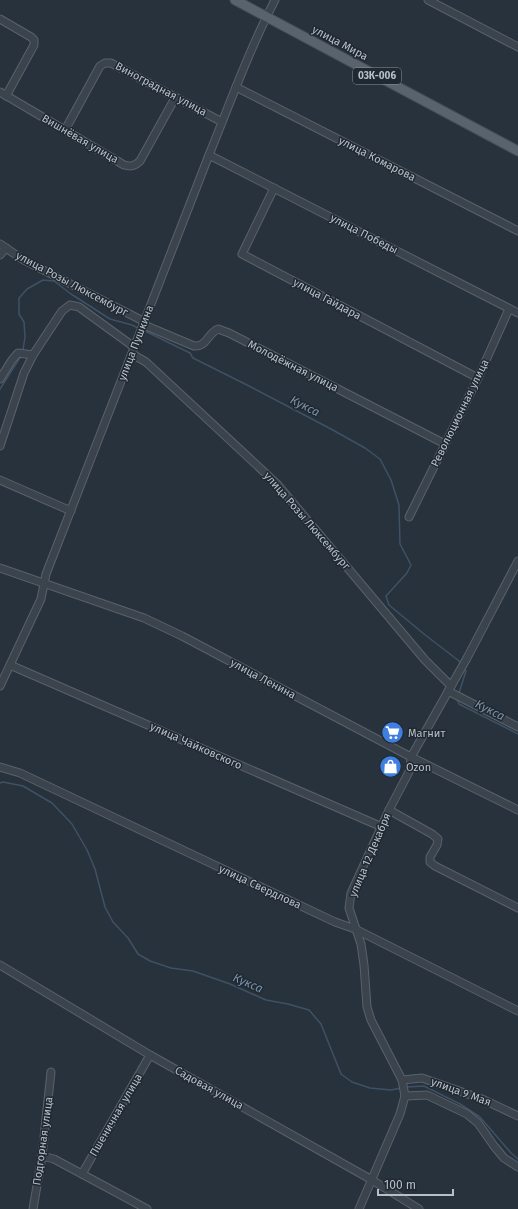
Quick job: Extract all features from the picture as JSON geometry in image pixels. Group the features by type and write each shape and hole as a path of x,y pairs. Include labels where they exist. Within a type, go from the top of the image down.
{"main road":[{"name":"улица Мира","path":"235,0 518,151"}],"street":[{"name":"улица Пушкина","path":"0,686 41,599 46,574 72,511 209,155 236,87 266,17 275,0"},
{"path":"428,0 518,47"},
{"path":"0,19 34,40 34,46 3,94"},
{"name":"Виноградная улица","path":"65,130 100,66 105,63 111,63 222,122"},
{"name":"улица Комарова","path":"236,87 518,231"},
{"name":"Вишнёвая улица","path":"3,94 129,167 136,165 140,161 175,98"},
{"name":"улица Победы","path":"209,155 518,313"},
{"name":"улица Гайдара","path":"274,188 242,254 478,378"},
{"path":"0,255 3,246"},
{"name":"улица Розы Люксембург","path":"3,246 22,259 92,296 143,327"},
{"name":"улица Розы Люксембург","path":"32,355 62,311 70,304 78,307 146,362 277,484 450,688 518,727"},
{"name":"Революционная улица","path":"409,517 478,378 509,309"},
{"name":"Молодёжная улица","path":"143,327 194,346 204,344 212,331 218,329 229,333 445,444"},
{"path":"0,379 18,353 32,355 24,373 0,446"},
{"path":"0,480 72,511"},
{"name":"улица 12 Декабря","path":"404,1088 371,1020 367,1007 362,944 355,929 349,908 351,893 389,810 410,770 411,757 467,658 518,561"},
{"name":"улица Ленина","path":"0,568 144,618 182,636 411,757 518,810"},
{"name":"улица Чайковского","path":"10,665 382,827"},
{"name":"улица Свердлова","path":"0,767 20,773 335,922 355,929 518,1011"},
{"path":"389,810 432,834 438,839 430,857 430,862 435,866 518,908"},
{"name":"Садовая улица","path":"0,965 150,1055 372,1180 419,1209"},
{"name":"Пшеничная улица","path":"82,1174 150,1055"},
{"name":"Подгорная улица","path":"32,1209 42,1156 51,1072"},
{"name":"улица 9 Мая","path":"404,1088 422,1078 482,1099 518,1116"},
{"path":"359,1209 400,1114 404,1088 427,1096 467,1114 478,1123 504,1158 518,1167"},
{"path":"42,1156 54,1159 147,1209"}],"waterway":[{"name":"Кукса","path":"23,350 25,337 24,322 19,314 19,298 27,289 43,280 54,281 71,294 110,319 132,325 140,329"},
{"name":"Кукса","path":"143,330 190,353 193,358 331,429 365,448 380,459 391,480 399,505 400,544 411,565 407,573 386,596 389,605 461,664"},
{"name":"Кукса","path":"0,389 21,356"},
{"name":"Кукса","path":"459,693 466,671 465,669"},
{"name":"Кукса","path":"457,700 459,704 518,734"},
{"name":"Кукса","path":"0,783 3,782 23,786 52,803 72,824 87,850 95,869 105,907 113,922 128,938 138,954 150,961 171,968 193,971 230,984 266,1000 309,1010 321,1024 341,1074 352,1082 370,1088 391,1090 401,1088"},
{"name":"Кукса","path":"407,1087 424,1086 460,1104 480,1117 518,1159"}],"place":[{"name":"Магнит","path":"393,733"},
{"name":"Ozon","path":"390,767"}]}
